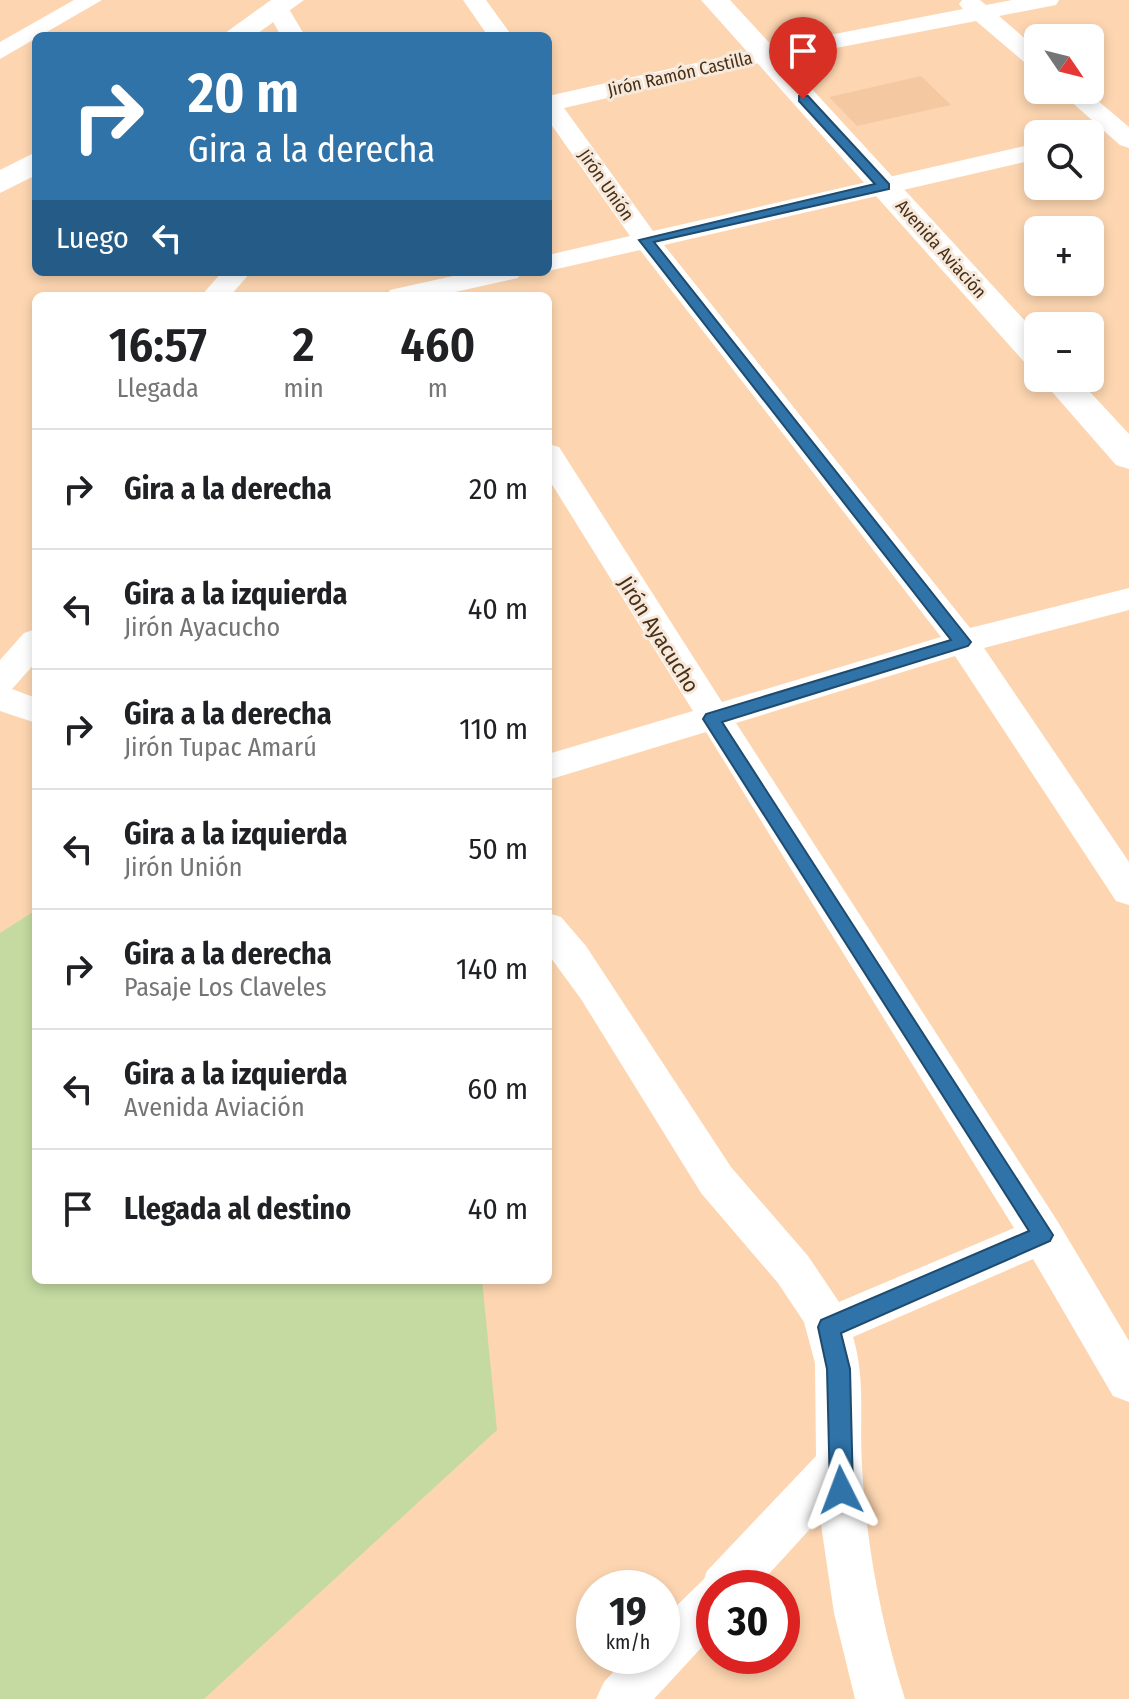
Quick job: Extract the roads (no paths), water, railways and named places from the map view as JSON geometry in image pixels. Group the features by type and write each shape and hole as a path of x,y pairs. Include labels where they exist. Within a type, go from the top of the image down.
{"street":[{"path":"35,32 91,0"},
{"path":"474,0 497,32"},
{"name":"Avenida Aviación","path":"715,0 1024,341"},
{"name":"Jirón Ramón Castilla","path":"552,102 976,7 1048,0"},
{"path":"241,32 284,4 292,32"},
{"path":"976,7 1024,50"},
{"path":"0,52 32,34"},
{"path":"1088,104 1126,134"},
{"name":"Jirón Unión","path":"552,109 646,240 963,642 1129,891"},
{"path":"1104,137 1126,134"},
{"path":"0,146 32,159"},
{"path":"552,262 1024,154"},
{"path":"0,184 32,164"},
{"path":"219,292 233,276"},
{"path":"416,292 488,276"},
{"path":"1071,392 1129,457"},
{"name":"Jirón Ayacucho","path":"552,460 712,719 1043,1235 1129,1381"},
{"path":"552,766 963,642 1129,599"},
{"path":"0,681 32,645"},
{"path":"0,698 32,710"},
{"path":"552,932 580,963 716,1180 798,1276 829,1327 838,1369 839,1464 848,1568 864,1652 880,1699"},
{"path":"829,1327 1043,1235"},
{"path":"741,1570 839,1464"},
{"path":"680,1636 696,1619"},
{"path":"621,1699 645,1674"}]}
